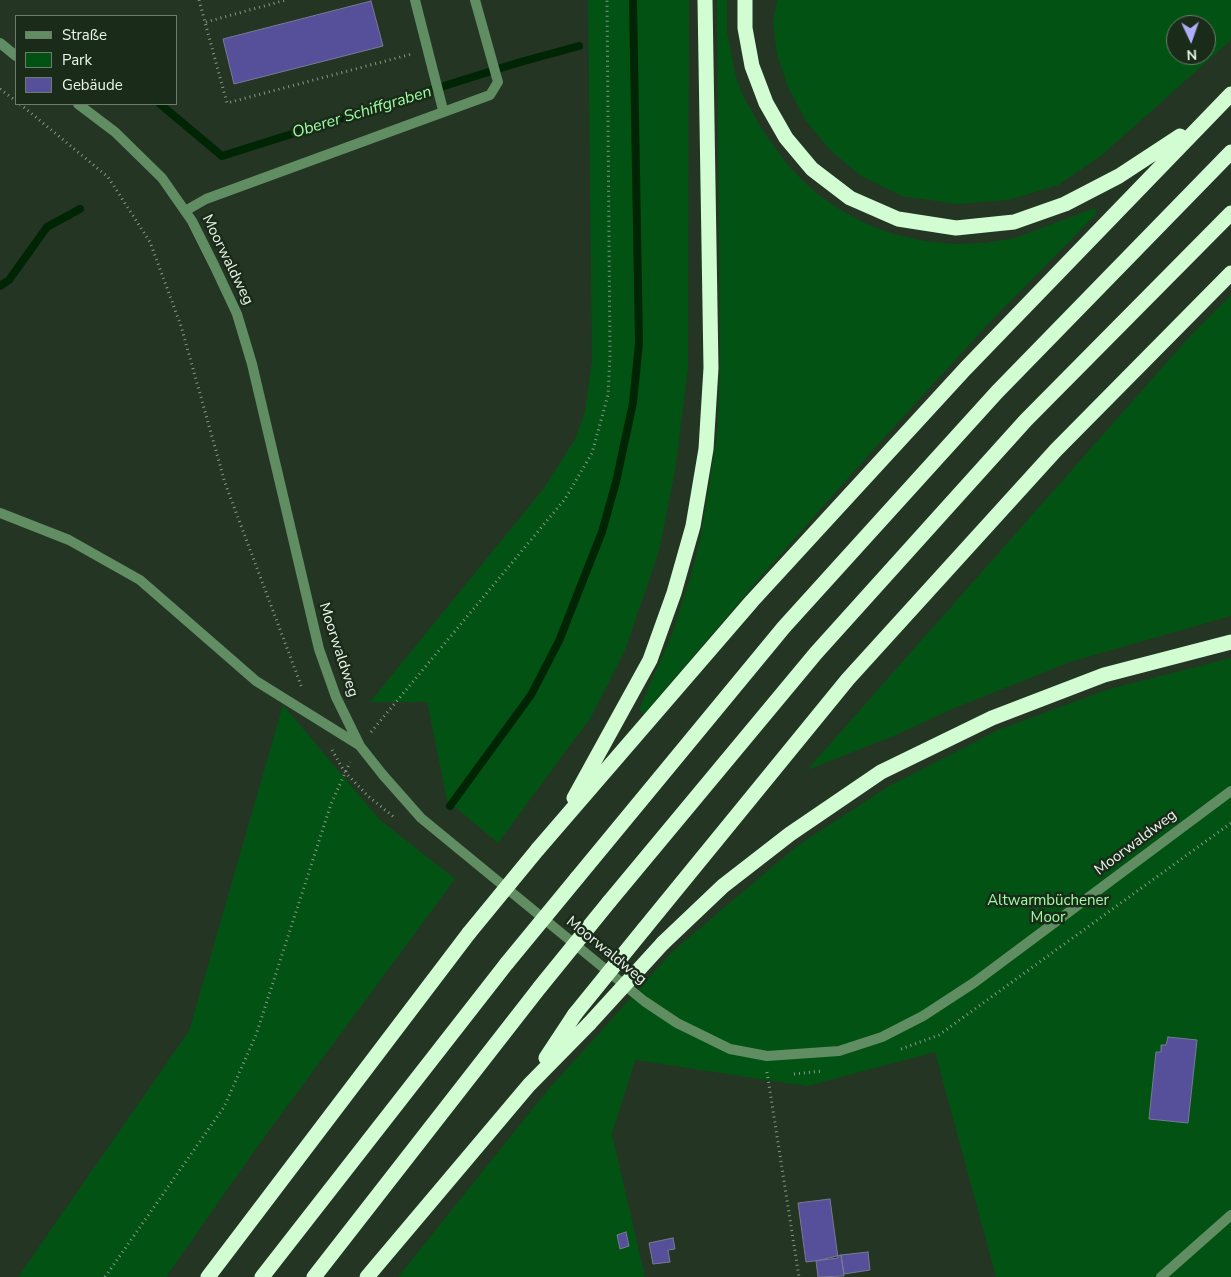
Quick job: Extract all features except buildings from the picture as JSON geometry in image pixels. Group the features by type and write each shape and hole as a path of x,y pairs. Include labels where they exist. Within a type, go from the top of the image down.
{"highway":[{"path":"557,826 650,660 674,593 695,517 706,449 711,368 705,0"},
{"path":"745,0 745,28 752,66 766,102 786,138 812,169 850,198 898,219 956,228 1014,222 1065,204 1111,180 1204,120"},
{"path":"208,1277 469,934 557,826 664,705 752,601 966,368 1231,94"},
{"path":"262,1277 508,963 784,627 996,392 1231,152"},
{"path":"314,1277 540,987 816,653 1026,420 1231,213"},
{"path":"529,1085 575,1014 848,679 1056,450 1231,273"},
{"path":"367,1277 529,1085 663,944 723,886 775,845 881,772 992,718 1104,675 1231,642"}],"street":[{"path":"415,0 443,110"},
{"name":"Moorwaldweg","path":"185,211 206,199 443,110 490,95 498,82 475,0"},
{"path":"0,43 15,55"},
{"name":"Moorwaldweg","path":"79,105 115,132 162,178 192,221 237,314 252,364 319,649 336,697 360,746 383,776 421,818 644,1001 677,1023 730,1049 767,1056 839,1051 882,1037 923,1016 974,982 1231,791"},
{"path":"0,513 69,540 140,580 256,681 313,714 360,746"},
{"path":"1162,1277 1231,1215"}],"path":[{"path":"199,0 227,103 427,50"},
{"path":"206,22 286,0"},
{"path":"105,1277 224,1107 256,1035 344,771 360,746 565,499 592,453 608,395 610,356 607,0"},
{"path":"0,89 15,100"},
{"path":"21,105 108,177 150,242 181,326 225,483 313,714"},
{"path":"330,746 344,771 368,796 398,820"},
{"path":"896,1051 940,1035 1231,823"},
{"path":"767,1056 767,1075 799,1277"},
{"path":"786,1074 824,1071"},
{"path":"759,1073 767,1075 776,1074"}],"green space":[{"path":"588,0 689,0 688,368 675,471 659,551 625,650 591,717 498,843 447,800 427,702 370,702 544,488 575,439 585,412 592,360"},
{"path":"717,0 727,0 727,32 735,73 741,92 763,131 787,164 802,180 821,197 842,211 869,225 893,234 924,241 956,244 985,243 1015,238 1095,208 1097,213 989,323 873,450 764,573 644,714 639,709 672,634 692,572 701,535 717,436 720,366"},
{"path":"777,0 1231,0 1231,40 1216,53 1216,15 1166,15 1166,65 1203,65 1102,155 1058,185 1009,200 957,204 902,196 861,176 829,149 806,121 788,87 777,55 773,23"},
{"path":"1231,295 1231,616 1070,662 807,770 1190,336"},
{"name":"Altwarmbüchener Moor","path":"1231,658 1231,1277 996,1277 935,1052 807,1086 635,1060 612,1134 645,1277 398,1277 547,1091 672,952 797,846 889,786 998,730 1109,689"},
{"path":"283,705 379,819 455,879 257,1147 166,1277 18,1277 189,1031"}],"waterway":[{"path":"450,806 531,695 559,641 602,532 616,482 633,403 639,343 633,0"},
{"name":"Oberer Schiffgraben","path":"161,105 222,156 517,63 579,46"},
{"name":"Oberer Schiffgraben","path":"0,286 9,280 47,227 80,209"}]}
